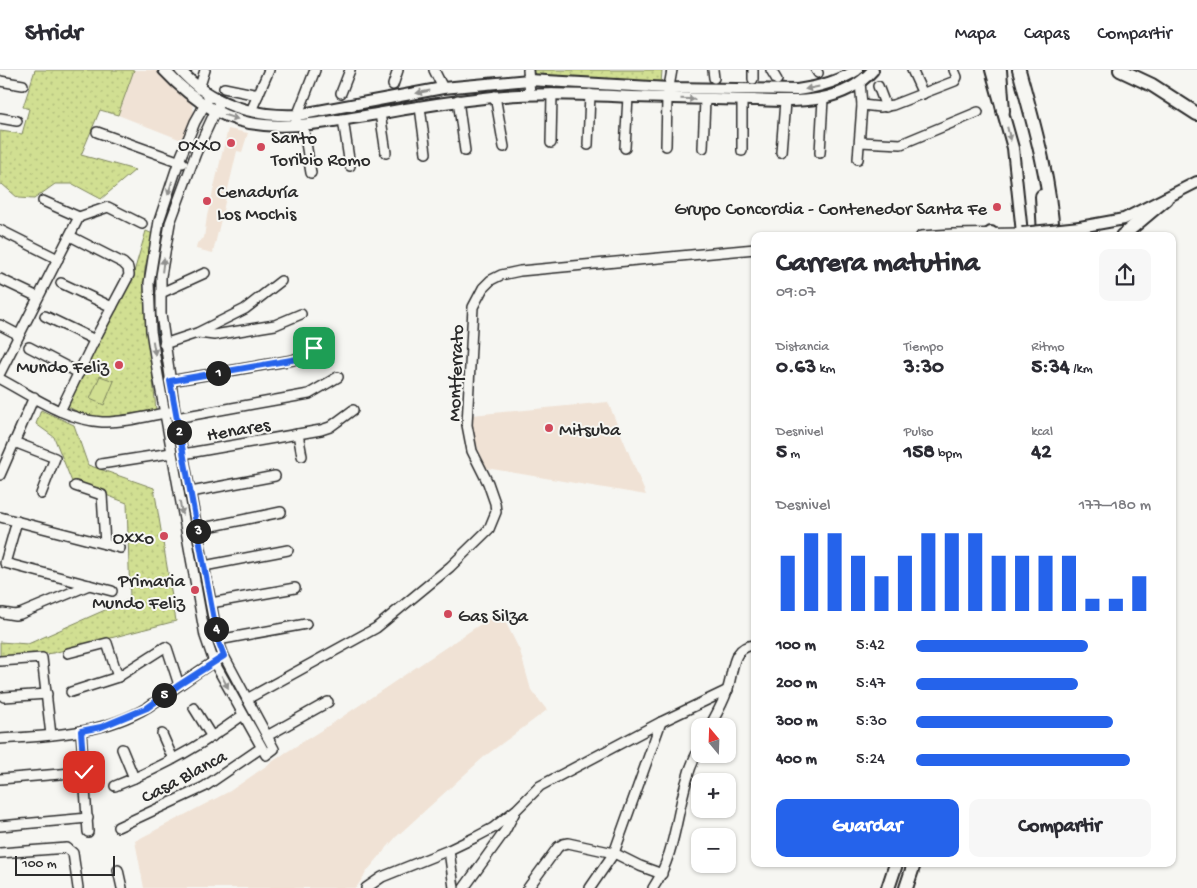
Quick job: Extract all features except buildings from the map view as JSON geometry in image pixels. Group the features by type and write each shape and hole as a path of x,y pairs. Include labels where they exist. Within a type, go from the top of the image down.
{"highway":[{"path":"1000,70 1003,111"},
{"path":"1011,70 1034,155 1040,187 1044,232"},
{"path":"1019,70 1044,162 1050,194 1053,232"},
{"path":"1023,87 1024,70"},
{"path":"1120,70 1152,85 1197,114"},
{"path":"1127,232 1166,200"},
{"path":"888,888 894,867"},
{"path":"906,888 913,867"}],"main road":[{"path":"164,70 204,106 249,123 263,125 343,119 458,100 496,96 590,94 628,97 668,93 797,90 828,84 857,70"},
{"path":"180,70 199,89 220,101 251,111 286,115 299,121 443,88 528,75 668,93 705,100 785,102 823,99 844,92 866,75"},
{"path":"991,70 1013,148 1022,232"},
{"path":"1032,232 1080,227 1124,219 1166,200 1197,182"}],"street":[{"path":"199,89 205,70"},
{"path":"251,111 269,70"},
{"path":"311,173 299,121 315,70"},
{"path":"341,92 350,70"},
{"path":"393,84 398,70"},
{"path":"434,70 443,88"},
{"path":"666,146 668,93 672,70"},
{"path":"771,70 777,80"},
{"path":"912,70 923,94"},
{"path":"528,75 530,94"},
{"path":"858,159 866,75"},
{"path":"862,105 886,107 923,94 955,75"},
{"path":"0,80 23,85"},
{"path":"878,86 886,107"},
{"path":"224,88 258,96"},
{"path":"551,143 552,94"},
{"path":"588,145 590,94"},
{"path":"210,96 195,122 179,161 159,221 150,272 151,331 201,620 214,662 263,751"},
{"path":"496,96 504,147"},
{"path":"625,148 628,97"},
{"path":"820,153 823,99"},
{"path":"458,100 466,151"},
{"path":"704,148 705,100"},
{"path":"742,100 742,151"},
{"path":"220,101 190,167 170,223 163,258 161,321 183,454 218,640 224,656 266,736 328,702"},
{"path":"781,152 785,102"},
{"path":"420,107 426,154"},
{"path":"860,142 901,144 978,112"},
{"path":"380,113 386,153"},
{"path":"0,118 16,121"},
{"path":"343,119 350,166"},
{"path":"97,132 179,161 190,167"},
{"path":"43,201 79,217"},
{"path":"0,373 79,217 105,206 142,224"},
{"path":"159,221 170,223"},
{"path":"0,230 58,259"},
{"path":"60,411 129,275 128,268 123,263 70,236"},
{"name":"Montferrato","path":"247,699 376,628 477,542 489,529 496,512 495,503 488,483 472,451 467,425 473,307 483,288 490,280 501,275 520,271 751,249"},
{"path":"161,293 204,273"},
{"path":"0,279 38,297"},
{"path":"164,344 197,333 248,307 281,281"},
{"path":"61,283 112,308"},
{"path":"197,333 214,335 275,325 284,323 301,314"},
{"path":"45,316 95,340"},
{"path":"0,325 19,335"},
{"path":"170,381 297,359 318,345"},
{"path":"29,348 79,373"},
{"path":"0,380 60,411 102,422 120,421 164,413 176,414 309,394 338,377"},
{"path":"0,475 34,397"},
{"name":"Henares","path":"183,454 326,429 353,410"},
{"name":"Henares","path":"298,434 302,456"},
{"path":"14,442 55,458 41,494"},
{"path":"101,464 171,453"},
{"path":"191,492 275,476"},
{"path":"76,486 102,495 105,544"},
{"path":"198,529 281,512"},
{"path":"0,517 120,548"},
{"path":"18,521 6,563 112,591"},
{"path":"204,566 288,550"},
{"path":"4,612 15,615 20,614 89,585"},
{"path":"211,604 295,588"},
{"path":"218,640 306,624"},
{"path":"68,653 107,643 118,677"},
{"path":"714,718 728,690 734,662 739,651 744,647 751,646"},
{"path":"71,692 118,677 166,647 179,685"},
{"path":"0,739 81,734 101,727 140,711 224,656"},
{"path":"0,661 42,658 51,735"},
{"path":"366,888 382,878 449,850 493,828 517,809 540,786 661,722 728,690"},
{"path":"4,697 47,694"},
{"path":"194,708 212,737"},
{"path":"115,786 173,759 212,737 243,715"},
{"path":"590,888 614,854 661,722"},
{"path":"81,734 88,832"},
{"path":"162,734 173,759"},
{"name":"Casa Blanca","path":"118,827 204,787 263,751 274,750 266,736"},
{"path":"122,749 134,778"},
{"path":"653,888 662,874 676,831 686,784 694,763"},
{"path":"0,779 84,772"},
{"path":"464,888 506,831 517,809"},
{"path":"0,826 88,818"},
{"path":"528,888 558,847 568,843 614,854 662,874"},
{"path":"0,853 67,848 72,853 78,888"},
{"path":"449,850 454,888"},
{"path":"118,870 122,888"}],"shaded area":[{"path":"134,70 161,70 191,101 194,112 184,141 118,115"},
{"path":"228,129 248,133 242,152 237,151 213,253 196,249 197,243 204,238 207,216"},
{"path":"608,402 646,495 486,468 472,434 472,415"},
{"path":"500,611 520,651 531,690 547,710 485,756 396,837 368,870 356,888 144,888 135,841 230,791"}],"green space":[{"path":"35,70 134,70 118,115 100,110 81,155 135,170 101,199 73,184 55,184 34,199 18,198 2,184 0,185 0,131 22,134 29,109 23,107"},
{"path":"534,70 662,70 661,84 535,79"},
{"path":"146,231 153,234 145,268 144,290 156,410 117,416 85,416 67,406 134,272"},
{"path":"100,376 114,381 104,405 90,399"},
{"path":"41,410 74,425 88,465 154,488 176,621 53,653 0,659 0,642 28,644 130,599 127,503 72,482 54,437 36,424"}],"waterway":[{"path":"161,238 162,232"},
{"path":"154,295 156,267"},
{"path":"155,317 170,409"},
{"path":"171,416 206,601 210,635 222,665 264,739"}],"place":[{"name":"OXXO","path":"231,143"},
{"name":"Santo Toribio Romo","path":"261,147"},
{"name":"Cenaduría Los Mochis","path":"207,201"},
{"name":"Grupo Concordia - Contenedor Santa Fe","path":"997,207"},
{"name":"Mundo Feliz","path":"119,365"},
{"name":"Mitsuba","path":"549,428"},
{"name":"Oxxo","path":"164,536"},
{"name":"Primaria Mundo Feliz","path":"195,590"},
{"name":"Gas Silza","path":"448,614"}],"route":[{"path":"84,772 81,731 101,727 147,708 224,656 218,640 170,381 297,359 314,348"}]}
